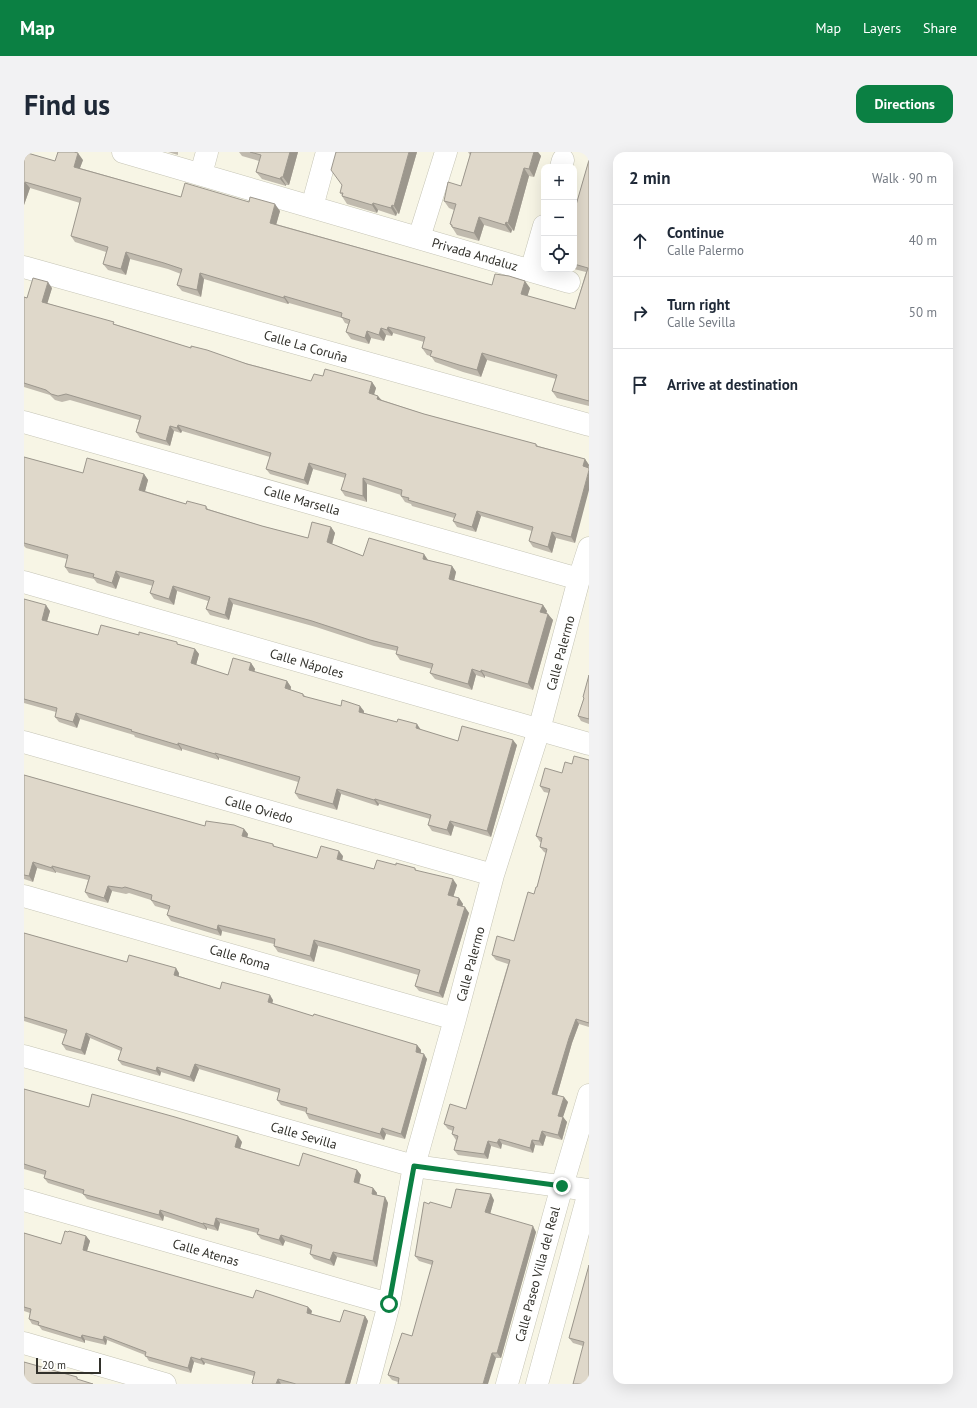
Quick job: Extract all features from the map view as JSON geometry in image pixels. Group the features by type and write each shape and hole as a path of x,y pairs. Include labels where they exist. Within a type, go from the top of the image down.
{"street":[{"name":"Privada Andaluz","path":"123,152 569,282"},
{"path":"201,174 207,152"},
{"path":"312,207 328,152"},
{"name":"Privada Andaluz","path":"419,238 446,152"},
{"name":"Privada Andaluz","path":"531,271 541,236"},
{"name":"Calle La Coruña","path":"24,266 589,425"},
{"name":"Calle Marsella","path":"24,422 579,579"},
{"name":"Calle Palermo","path":"368,1384 389,1304 414,1166 493,875 539,730 579,579 589,548"},
{"name":"Calle Nápoles","path":"24,582 589,744"},
{"name":"Calle Oviedo","path":"24,742 493,875"},
{"name":"Calle Roma","path":"24,896 455,1019"},
{"name":"Calle Sevilla","path":"24,1056 414,1166 589,1191"},
{"name":"Calle Paseo Villa del Real","path":"507,1384 589,1095"},
{"path":"537,1384 589,1191"},
{"name":"Calle Atenas","path":"24,1200 389,1304"},
{"path":"24,1343 165,1384"}],"building":[{"path":"24,152 55,161 58,152 74,152 78,153 74,167 181,197 185,183 249,202 250,197 275,204 270,223 492,285 495,274 509,276 525,281 521,294 575,309 588,268 577,265 577,202 589,160 589,401 552,391 557,375 482,353 477,370 459,365 430,356 432,351 422,348 425,337 388,327 387,330 381,328 379,335 367,331 365,338 346,332 350,320 341,317 342,313 284,296 284,298 200,273 197,290 177,285 182,269 126,252 121,269 103,264 108,247 71,236 81,198 25,182 24,185"},
{"path":"250,152 290,152 283,177 280,179 256,172 261,155"},
{"path":"336,152 409,152 394,206 392,205 391,208 373,203 372,205 342,196 343,193 340,193 342,185 331,170"},
{"path":"471,152 534,152 529,169 524,168 508,223 506,222 505,225 479,217 474,233 452,227 450,224 456,204 444,201 448,182 461,186"},
{"path":"33,278 48,282 42,302 114,322 113,324 191,348 191,346 207,350 247,364 311,381 314,374 323,376 325,369 372,382 369,393 378,396 377,399 424,414 536,444 536,446 585,459 583,466 589,468 589,470 571,537 552,532 548,547 529,541 533,527 477,511 472,527 453,521 456,514 408,500 409,498 401,496 402,490 363,478 363,496 341,490 346,474 309,463 304,480 266,469 271,453 178,425 177,428 170,426 166,441 136,432 141,416 66,394 58,396 51,394 46,390 24,383 24,297 27,298"},
{"path":"24,457 83,473 87,458 144,474 139,490 186,504 187,501 206,506 206,509 308,538 312,522 331,527 327,542 363,556 369,538 424,554 423,559 452,566 449,579 543,605 540,612 548,614 528,684 481,670 481,672 472,669 468,684 430,673 433,664 396,654 398,647 370,640 312,621 229,598 225,615 206,609 210,597 173,586 169,599 150,593 154,581 116,571 112,583 93,577 94,574 65,567 68,555 24,543"},
{"path":"24,599 46,605 42,620 98,635 101,625 139,635 139,632 177,642 177,644 195,649 191,663 228,675 233,658 251,663 249,670 287,681 285,688 303,694 303,696 341,706 342,700 360,706 359,712 397,722 398,719 417,724 416,728 458,741 462,726 513,740 487,831 450,821 447,830 428,825 431,815 337,789 333,804 295,793 300,777 178,743 178,745 76,713 73,722 55,717 57,708 24,699"},
{"path":"589,675 589,719 578,716"},
{"path":"574,756 589,760 589,1023 576,1019 552,1094 564,1097 558,1116 563,1117 558,1135 542,1131 539,1141 532,1140 530,1148 499,1139 497,1143 488,1141 484,1154 454,1150 458,1136 452,1134 454,1127 444,1124 450,1104 466,1109 510,960 492,955 497,936 514,941 528,892 534,894 537,887 547,849 540,847 542,838 536,836 550,789 540,786 545,768 562,773 565,762 572,764"},
{"path":"24,775 205,826 206,821 234,825 244,829 242,836 317,858 321,846 339,851 337,859 374,869 377,860 396,865 396,863 415,868 415,870 453,879 448,895 459,898 457,905 465,907 439,993 415,986 420,970 333,945 314,940 310,956 274,946 275,939 218,925 217,930 167,915 170,906 151,900 152,895 125,887 108,886 104,898 85,892 90,876 52,866 52,868 33,862 29,876 24,875"},
{"path":"24,933 127,962 129,955 176,968 174,975 220,989 222,982 270,995 268,1002 313,1016 314,1014 417,1045 416,1052 424,1054 401,1134 382,1128 380,1134 306,1113 307,1108 277,1100 280,1089 195,1064 190,1077 157,1067 156,1071 118,1060 122,1048 86,1033 81,1050 62,1044 67,1030 24,1017"},
{"path":"24,1089 89,1107 92,1094 238,1136 235,1147 299,1166 303,1153 357,1170 354,1182 373,1188 372,1194 385,1197 373,1261 333,1252 330,1260 310,1254 312,1245 281,1235 279,1240 257,1234 259,1229 216,1218 214,1226 203,1224 160,1210 159,1215 83,1194 84,1190 44,1178 46,1171 24,1164"},
{"path":"456,1189 491,1194 485,1212 533,1226 497,1353 492,1353 483,1384 398,1384 399,1378 388,1375 402,1333 412,1336 433,1261 415,1256 424,1202 429,1204 430,1202 451,1208"},
{"path":"65,1231 86,1236 83,1250 253,1298 256,1290 308,1307 307,1313 340,1322 344,1310 365,1316 345,1384 296,1384 278,1379 276,1384 254,1384 252,1383 255,1372 245,1369 191,1357 188,1368 145,1356 146,1352 104,1336 103,1340 82,1335 81,1338 38,1325 39,1322 29,1319 31,1309 24,1307 24,1233 61,1244"},
{"path":"589,1265 589,1384 573,1384 584,1342 569,1338"},
{"path":"24,1362 77,1377 77,1379 93,1384 24,1384"}],"route":[{"path":"389,1304 414,1166 562,1186"}]}
